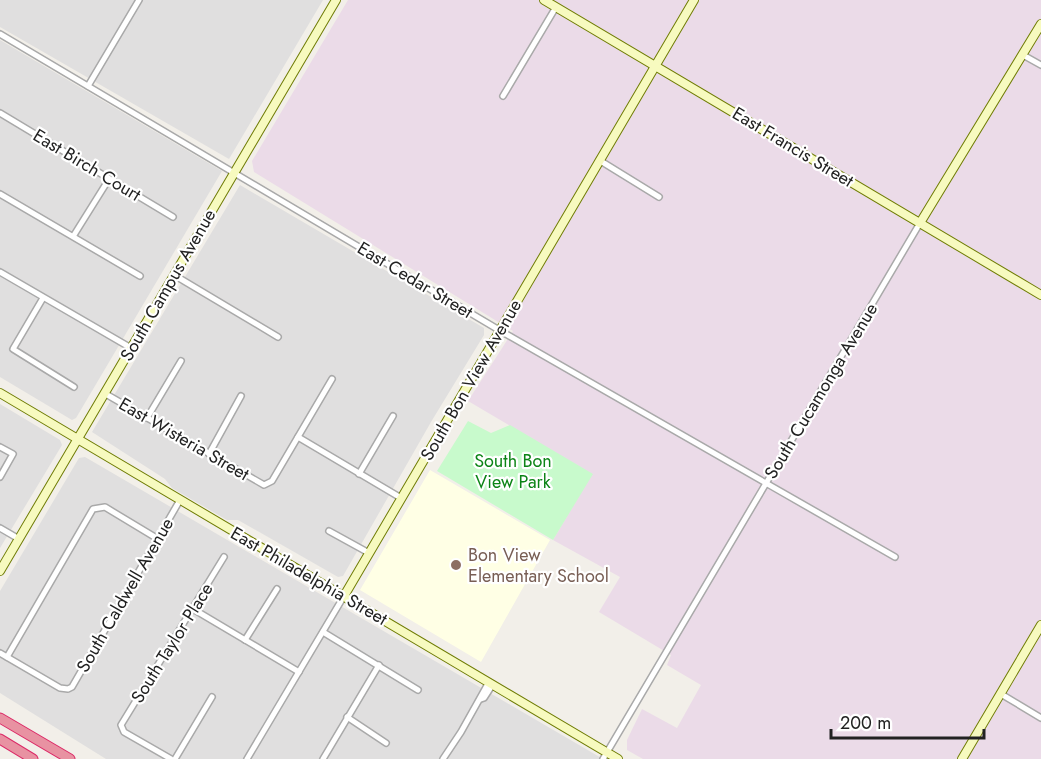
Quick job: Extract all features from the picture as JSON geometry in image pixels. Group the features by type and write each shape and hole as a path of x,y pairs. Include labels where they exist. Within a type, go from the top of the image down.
{"highway":[{"path":"0,718 70,759"},
{"path":"0,739 33,759"}],"street":[{"path":"88,86 139,0"},
{"name":"South Campus Avenue","path":"0,571 336,0"},
{"name":"East Francis Street","path":"544,0 1041,295"},
{"name":"South Bon View Avenue","path":"247,759 694,0"},
{"path":"503,96 556,7"},
{"name":"South Cucamonga Avenue","path":"605,756 920,223 1041,24"},
{"name":"East Cedar Street","path":"0,34 500,330 895,558"},
{"path":"1023,55 1041,66"},
{"name":"East Birch Court","path":"0,113 174,217"},
{"path":"599,160 659,197"},
{"path":"74,235 109,179"},
{"path":"0,194 74,235 140,276"},
{"path":"0,272 131,348"},
{"path":"174,275 278,337"},
{"path":"43,298 13,350 74,387"},
{"path":"147,418 181,362"},
{"path":"332,379 298,438 401,498"},
{"name":"East Philadelphia Street","path":"0,393 491,683 605,756 618,759"},
{"name":"East Wisteria Street","path":"104,393 264,485 272,481 298,438"},
{"path":"209,454 241,396"},
{"path":"359,474 393,416"},
{"path":"0,447 13,454 0,477"},
{"name":"South Caldwell Avenue","path":"7,657 60,688 72,687 180,500"},
{"path":"0,653 7,657 93,509 105,507 158,539"},
{"path":"0,528 19,539"},
{"path":"329,531 369,553"},
{"name":"South Taylor Place","path":"173,759 124,732 121,725 224,557"},
{"path":"245,640 277,589"},
{"path":"193,609 299,672"},
{"path":"962,759 1041,625"},
{"path":"323,632 418,690"},
{"path":"323,759 379,665"},
{"path":"443,759 481,699 480,696 491,683"},
{"path":"1001,693 1041,718"},
{"path":"173,759 212,697"},
{"path":"346,717 386,743"}],"shaded area":[{"path":"0,0 323,0 229,159 0,27"},
{"path":"348,0 1041,0 1041,759 643,759 627,750 627,740 642,709 677,728 701,685 667,665 671,655 599,612 620,577 553,540 592,474 468,401 513,331 254,172 252,161"},
{"path":"0,40 222,171 76,418 72,420 0,377"},
{"path":"240,185 484,328 484,335 431,422 343,576 338,577 238,520 227,520 172,488 165,479 92,432"},
{"path":"0,404 60,440 62,445 0,548"},
{"path":"85,457 603,759 106,759 0,693 0,591 79,458"},
{"name":"Bon View Elementary School","path":"430,470 550,540 481,662 360,590"}],"green space":[{"name":"South Bon View Park","path":"468,421 491,433 510,425 593,474 553,540 437,471"}],"place":[{"name":"Bon View Elementary School","path":"456,565"}]}
